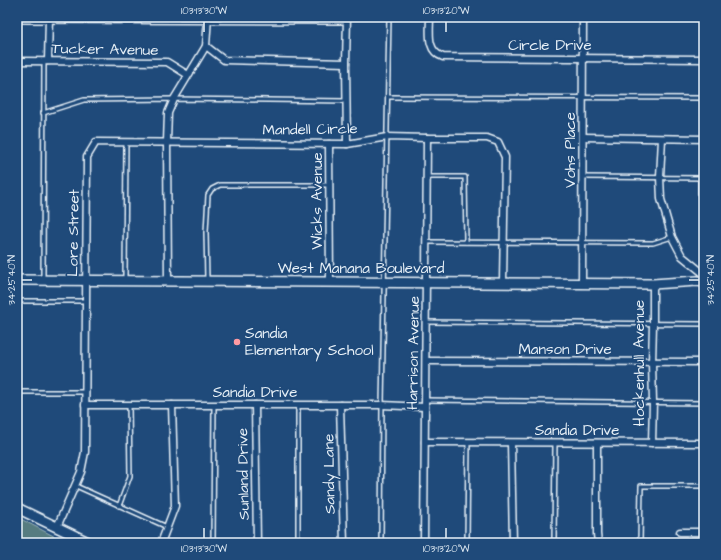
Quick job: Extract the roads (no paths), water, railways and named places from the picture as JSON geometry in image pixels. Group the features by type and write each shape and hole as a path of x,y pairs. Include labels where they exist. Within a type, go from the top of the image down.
{"street":[{"name":"Circle Drive","path":"430,17 430,46 436,55 443,57 704,59"},
{"name":"Vohs Place","path":"582,283 584,137 582,97 583,17"},
{"path":"46,61 49,19"},
{"path":"168,281 168,113 174,99 206,46 208,19"},
{"path":"347,20 347,144"},
{"path":"206,46 224,60 346,63"},
{"name":"Tucker Avenue","path":"17,61 167,62 188,75"},
{"name":"Mandell Circle","path":"167,142 347,144 387,137 487,138 498,142 505,157 503,282"},
{"path":"584,137 704,139"},
{"name":"Harrison Avenue","path":"424,543 427,138"},
{"path":"662,139 660,177 661,199 672,237 682,256 704,274"},
{"name":"Lore Street","path":"57,527 76,486 84,462 87,157 96,142 167,142"},
{"name":"Wicks Avenue","path":"329,144 330,282"},
{"name":"West Manana Boulevard","path":"17,280 653,284 697,281 704,282"},
{"name":"Hockenhull Avenue","path":"652,443 653,284"},
{"name":"Manson Drive","path":"426,361 704,362"},
{"path":"161,543 175,506 172,404"},
{"name":"Sunland Drive","path":"254,404 257,543"},
{"name":"Sandia Drive","path":"85,405 340,404 425,407"},
{"name":"Sandy Lane","path":"340,404 344,543"},
{"name":"Sandia Drive","path":"425,442 704,443"},
{"path":"511,443 513,543"},
{"path":"597,443 598,543"},
{"path":"17,508 90,543"},
{"path":"680,532 704,532"}],"lane":[{"path":"381,543 389,17"},
{"path":"17,21 49,19 347,20"},
{"path":"43,280 43,113 46,61"},
{"path":"388,97 704,98"},
{"path":"43,113 84,100 174,99 346,101"},
{"path":"125,281 126,142"},
{"path":"427,177 465,177 466,242"},
{"path":"583,177 704,178"},
{"path":"700,178 700,193 704,214"},
{"path":"208,281 206,232 208,195 212,189 220,185 231,184 329,185"},
{"path":"427,242 653,243 672,237"},
{"path":"17,301 86,301"},
{"path":"426,322 704,324"},
{"path":"17,392 85,392"},
{"path":"425,400 704,403"},
{"path":"119,506 130,476 129,404"},
{"path":"213,543 214,404"},
{"path":"298,404 298,543"},
{"path":"467,543 468,442"},
{"path":"554,543 555,443"},
{"path":"76,486 167,528"},
{"path":"640,543 641,486 704,486"}],"place":[{"name":"Sandia Elementary School","path":"237,342"}]}
